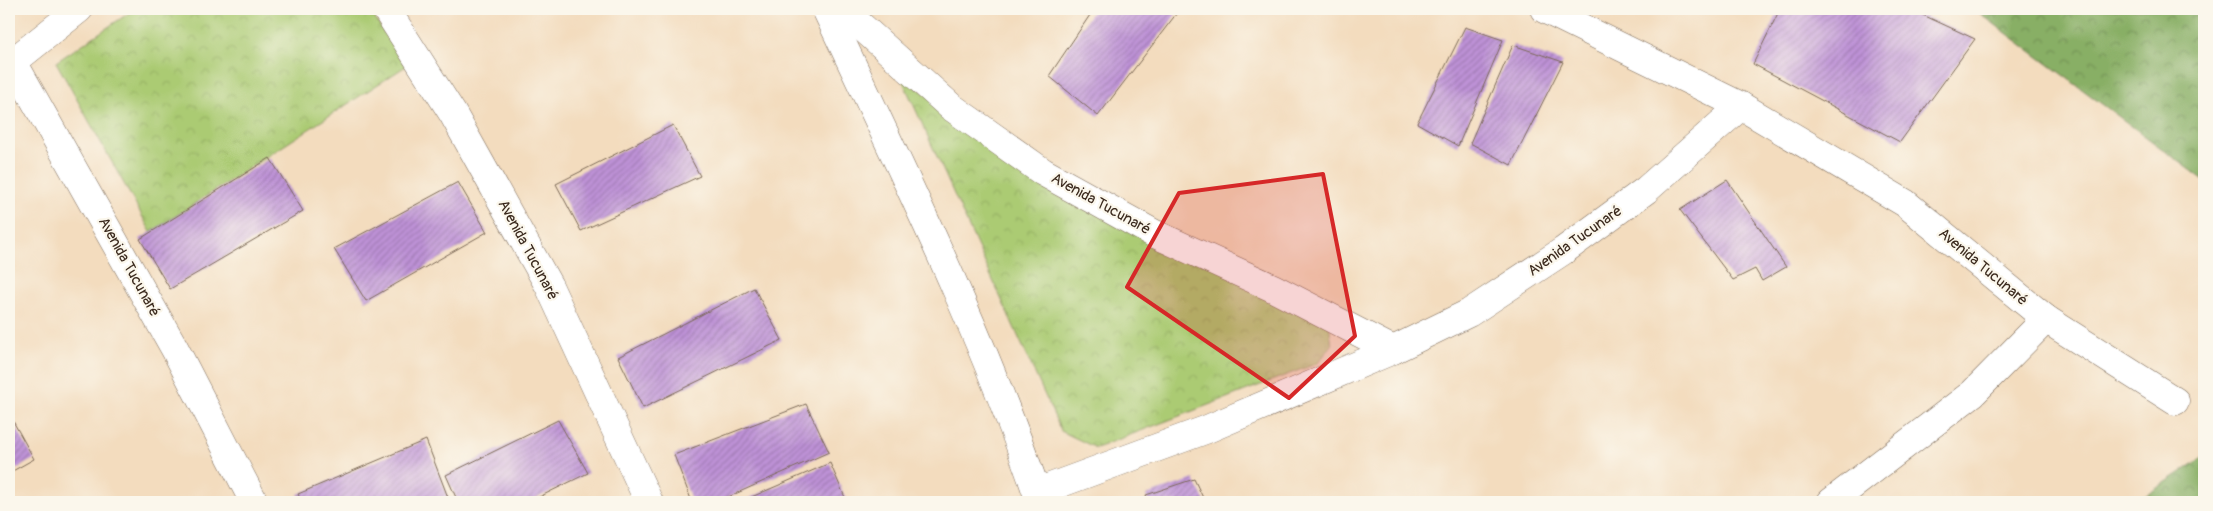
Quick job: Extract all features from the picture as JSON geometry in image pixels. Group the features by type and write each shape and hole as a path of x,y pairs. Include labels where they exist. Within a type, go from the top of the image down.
{"street":[{"name":"Avenida Tucunaré","path":"79,9 11,63 175,349 254,502"},
{"name":"Avenida Tucunaré","path":"386,9 453,114 549,286 649,502"},
{"name":"Avenida Tucunaré","path":"826,9 922,212 978,340 1039,497 1205,430 1392,350 1469,313 1563,252 1646,190 1741,106"},
{"name":"Avenida Tucunaré","path":"842,9 950,106 1043,172 1153,233 1273,288 1392,350"},
{"name":"Avenida Tucunaré","path":"1544,9 1741,106 1906,203 2046,319 2175,401"},
{"path":"1831,502 1973,393 2046,319"}],"highlighted area":[{"path":"1323,174 1355,336 1289,398 1127,287 1179,193"}],"green space":[{"path":"135,9 369,9 406,66 151,232 56,62"},
{"path":"1974,9 2204,9 2204,180"},
{"path":"901,77 1082,199 1329,323 1332,345 1318,363 1096,448 1061,431"},
{"path":"2204,457 2204,502 2136,502"}],"building":[{"path":"1094,9 1180,9 1098,116 1049,76"},
{"path":"1780,9 1910,9 1975,39 1900,142 1753,64"},
{"path":"1465,27 1503,40 1458,146 1417,123"},
{"path":"1513,45 1563,62 1511,165 1470,143"},
{"path":"673,125 700,176 581,231 556,184"},
{"path":"270,158 303,211 170,289 140,239"},
{"path":"1727,180 1786,267 1762,281 1755,269 1733,280 1680,210"},
{"path":"458,182 487,232 366,301 334,249"},
{"path":"754,288 782,340 643,408 618,357"},
{"path":"806,404 829,452 717,502 692,502 674,455"},
{"path":"9,414 34,459 9,473"},
{"path":"558,420 588,473 529,502 458,502 446,475"},
{"path":"426,440 449,500 442,502 302,502 298,494"},
{"path":"830,463 847,502 740,502"},
{"path":"1194,479 1205,502 1148,502 1146,495"}]}
